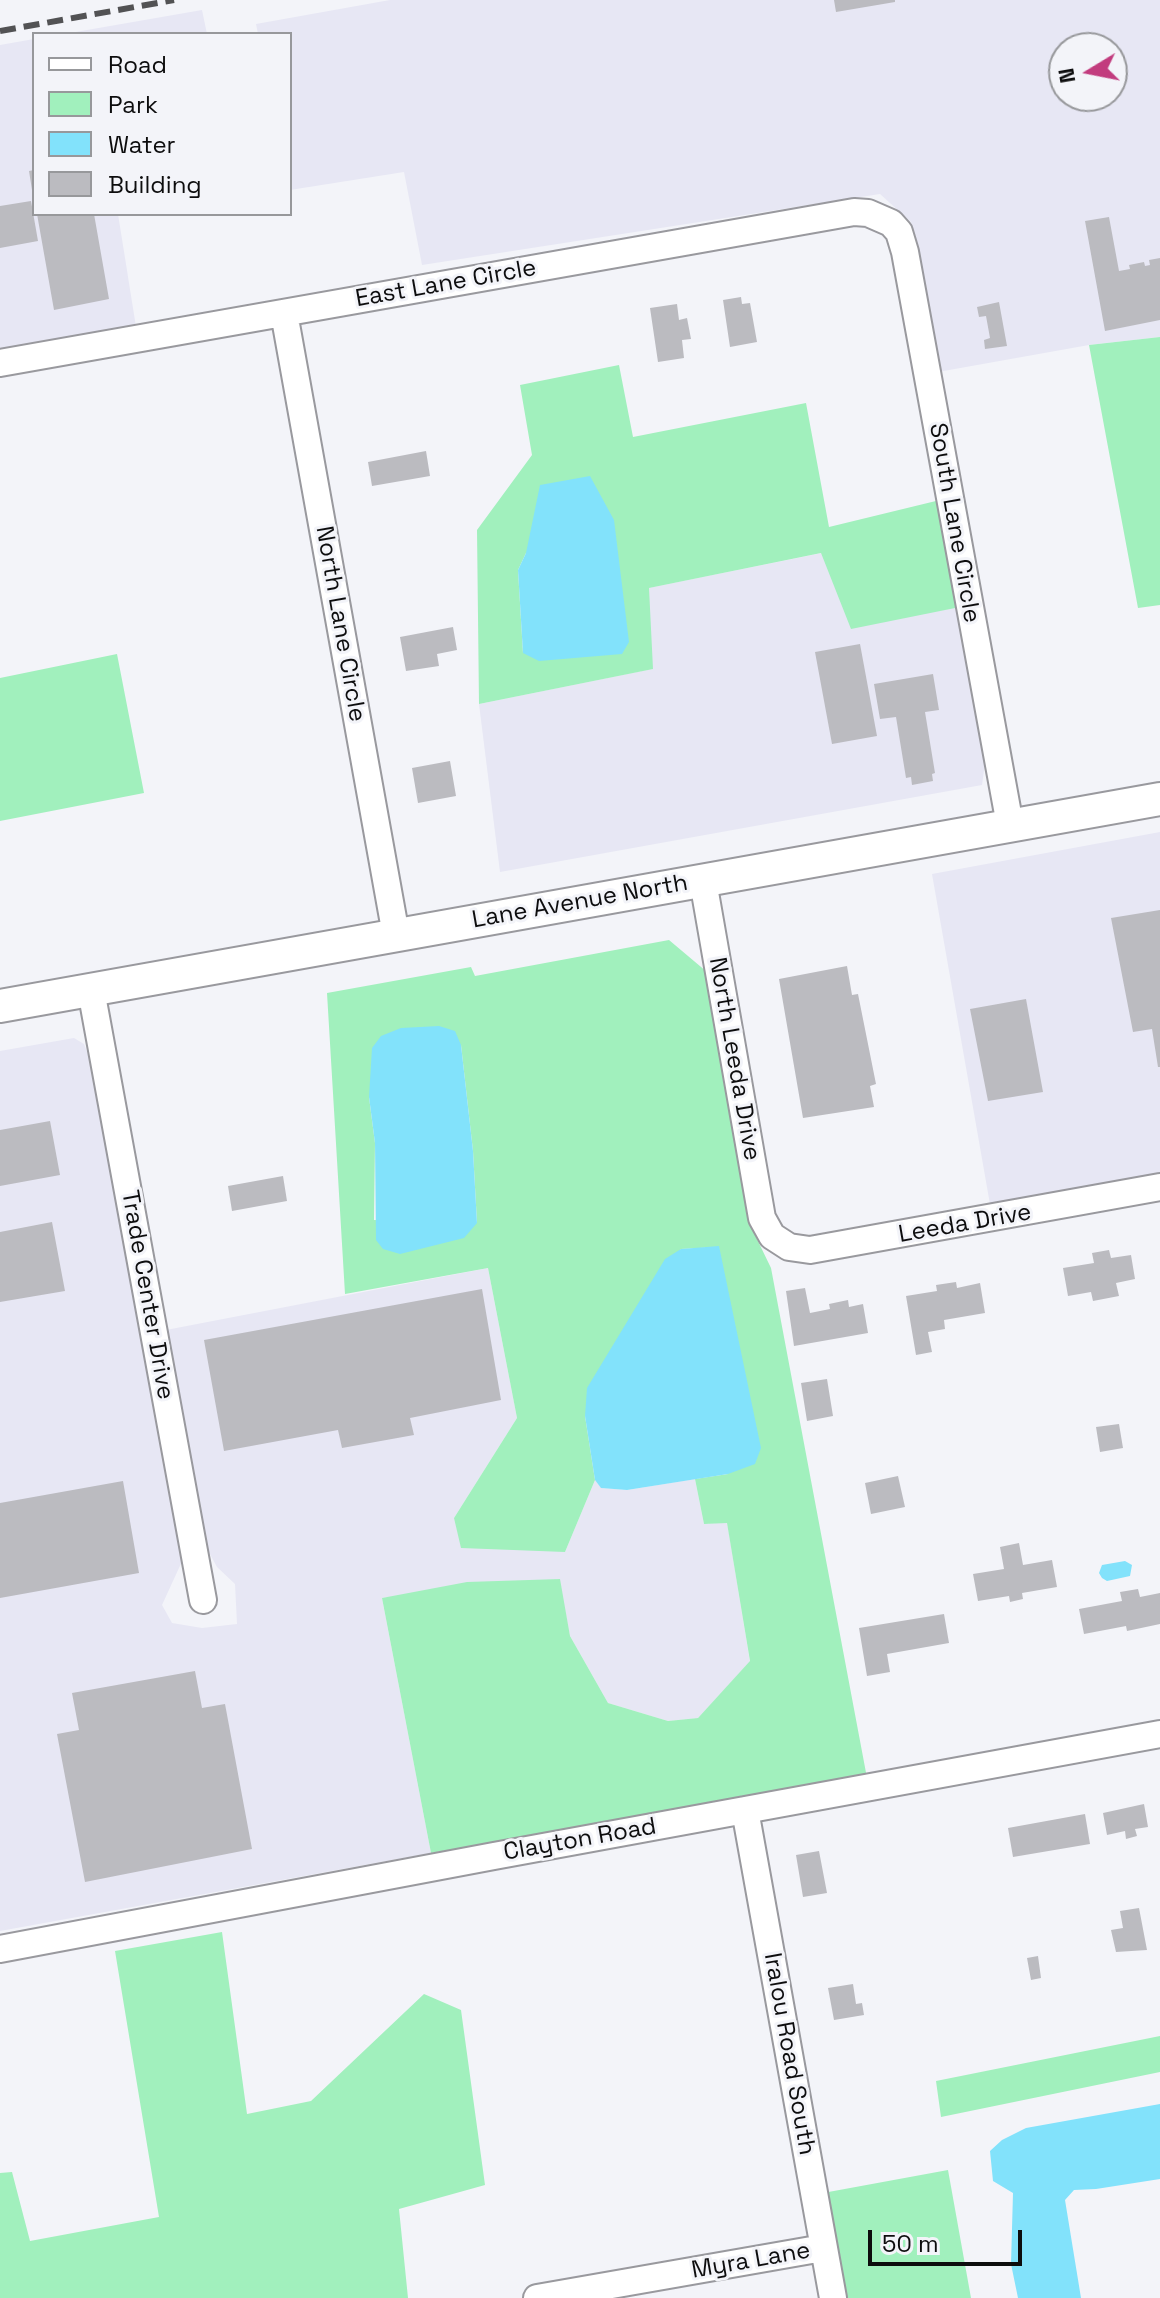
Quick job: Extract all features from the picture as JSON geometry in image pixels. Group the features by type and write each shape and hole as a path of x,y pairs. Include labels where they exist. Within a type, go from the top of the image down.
{"main road":[{"name":"Lane Avenue North","path":"0,1006 1160,799"}],"street":[{"name":"East Lane Circle","path":"0,363 854,212 868,213 891,223"},
{"name":"South Lane Circle","path":"891,223 899,232 905,252 1010,825"},
{"name":"North Lane Circle","path":"284,313 396,935"},
{"name":"North Leeda Drive","path":"703,881 762,1218 772,1236"},
{"name":"Trade Center Drive","path":"91,990 203,1600"},
{"name":"Leeda Drive","path":"772,1236 789,1247 810,1250 1160,1187"},
{"name":"Clayton Road","path":"0,1949 1160,1734"},
{"name":"Iralou Road South","path":"745,1810 833,2298"},
{"name":"Myra Lane","path":"537,2298 823,2248"}],"shaded area":[{"path":"390,0 1160,0 1160,337 1089,345 938,372 911,222 880,194 422,265 404,172 292,190 292,32 258,32 256,24"},
{"path":"202,10 207,32 76,32"},
{"path":"32,39 32,216 118,216 136,327 0,353 0,45"},
{"path":"822,553 960,607 985,763 982,785 500,872 479,704 652,669 648,588"},
{"path":"1160,832 1160,1180 991,1210 932,874"},
{"path":"74,1038 84,1044 91,1062 184,1557 162,1605 172,1623 202,1628 237,1624 235,1584 217,1567 204,1543 166,1330 488,1268 517,1418 454,1518 565,1552 595,1480 602,1488 627,1490 695,1479 704,1524 727,1522 750,1662 698,1718 668,1721 608,1703 570,1636 559,1579 382,1598 431,1853 0,1931 0,1051"}],"green space":[{"path":"1160,337 1160,605 1138,608 1089,345"},
{"path":"619,365 633,437 806,403 829,527 940,500 960,607 851,629 821,553 649,588 653,669 479,704 477,530 532,455 520,385","holes":["526,553 523,653 518,570"]},
{"path":"117,654 144,793 0,821 0,678"},
{"path":"669,940 707,972 755,1235 771,1268 867,1778 431,1853 382,1598 467,1582 560,1579 570,1636 608,1703 668,1721 698,1718 750,1661 727,1523 704,1524 695,1479 728,1474 719,1247 681,1249 585,1416 595,1480 565,1552 461,1548 454,1518 517,1418 488,1268 345,1294 327,993 471,967 475,976","holes":["461,1045 473,1151 477,1223 374,1220 375,1143 369,1097"]},
{"path":"222,1932 247,2114 311,2101 424,1994 461,2010 485,2185 399,2209 408,2298 0,2298 0,2173 12,2172 30,2241 159,2217 115,1951"},
{"path":"1160,2036 1160,2072 941,2117 936,2081"},
{"path":"948,2170 971,2298 843,2298 823,2193"}],"water":[{"path":"590,476 614,520 629,642 622,654 539,661 523,653 518,570 526,553 540,485"},
{"path":"439,1026 455,1031 461,1045 473,1151 477,1223 464,1238 400,1254 383,1249 376,1240 375,1143 369,1097 372,1048 381,1036 401,1028"},
{"path":"719,1246 761,1448 755,1464 728,1474 627,1490 601,1488 595,1480 585,1416 587,1388 665,1259 681,1249"},
{"path":"1125,1561 1132,1565 1130,1576 1107,1581 1099,1573 1102,1565"},
{"path":"1160,2104 1160,2179 1074,2190 1065,2200 1081,2298 1018,2298 1011,2264 1013,2193 993,2181 990,2151 1002,2140 1026,2128"}],"building":[{"path":"834,0 895,0 895,2 836,12"},
{"path":"31,201 38,241 0,248 0,206"},
{"path":"37,216 94,216 109,299 54,310"},
{"path":"1109,217 1119,271 1144,262 1145,266 1150,265 1149,260 1160,258 1160,320 1105,331 1085,221"},
{"path":"741,297 742,304 750,303 757,342 730,347 723,300"},
{"path":"999,302 1007,346 985,349 984,340 990,338 986,316 979,317 977,307"},
{"path":"677,304 679,320 687,318 691,339 682,340 684,358 658,362 650,308"},
{"path":"426,451 430,476 372,486 368,462"},
{"path":"453,627 457,650 437,654 439,666 406,671 400,637"},
{"path":"860,644 877,736 832,744 815,652"},
{"path":"933,674 939,710 925,712 935,773 932,774 933,781 912,785 911,777 906,778 896,717 880,719 874,684"},
{"path":"450,761 456,796 418,803 412,768"},
{"path":"1160,910 1158,1067 1152,1029 1133,1032 1111,918"},
{"path":"847,966 852,995 858,994 876,1084 870,1086 874,1107 803,1118 779,979"},
{"path":"1026,999 1043,1092 988,1101 970,1009"},
{"path":"50,1121 60,1175 0,1186 0,1130"},
{"path":"283,1176 287,1201 232,1211 228,1186"},
{"path":"52,1222 65,1291 0,1302 0,1232"},
{"path":"1109,1250 1111,1258 1131,1255 1135,1279 1116,1283 1119,1296 1093,1301 1091,1292 1068,1296 1063,1268 1094,1263 1092,1253"},
{"path":"956,1282 957,1288 980,1283 985,1313 944,1320 945,1329 928,1332 932,1352 916,1355 906,1296 937,1291 936,1285"},
{"path":"805,1288 810,1313 830,1309 829,1304 848,1300 849,1307 863,1304 868,1333 794,1346 786,1291"},
{"path":"482,1289 501,1400 410,1418 414,1435 342,1448 338,1430 224,1451 204,1340"},
{"path":"827,1379 833,1416 807,1421 801,1383"},
{"path":"1119,1424 1123,1448 1100,1452 1096,1427"},
{"path":"898,1476 905,1507 871,1514 865,1483"},
{"path":"123,1481 139,1573 0,1598 0,1503"},
{"path":"1019,1543 1023,1565 1052,1560 1057,1587 1022,1593 1023,1599 1010,1602 1009,1596 978,1601 973,1574 1004,1569 1000,1547"},
{"path":"1138,1589 1140,1597 1160,1593 1160,1624 1127,1631 1126,1626 1084,1634 1079,1609 1122,1601 1120,1592"},
{"path":"944,1614 949,1643 887,1654 890,1672 867,1676 859,1628"},
{"path":"195,1671 202,1708 225,1704 252,1849 85,1882 57,1734 79,1730 72,1693"},
{"path":"1144,1804 1148,1827 1135,1829 1137,1836 1126,1839 1125,1831 1107,1835 1103,1813"},
{"path":"1085,1814 1090,1844 1013,1857 1008,1828"},
{"path":"819,1851 827,1893 803,1897 796,1855"},
{"path":"1139,1908 1147,1950 1116,1952 1111,1930 1123,1928 1120,1911"},
{"path":"1038,1956 1041,1978 1031,1980 1027,1958"},
{"path":"853,1984 856,2004 862,2003 864,2015 834,2020 828,1988"}],"railway":[{"path":"0,31 174,0"}]}
